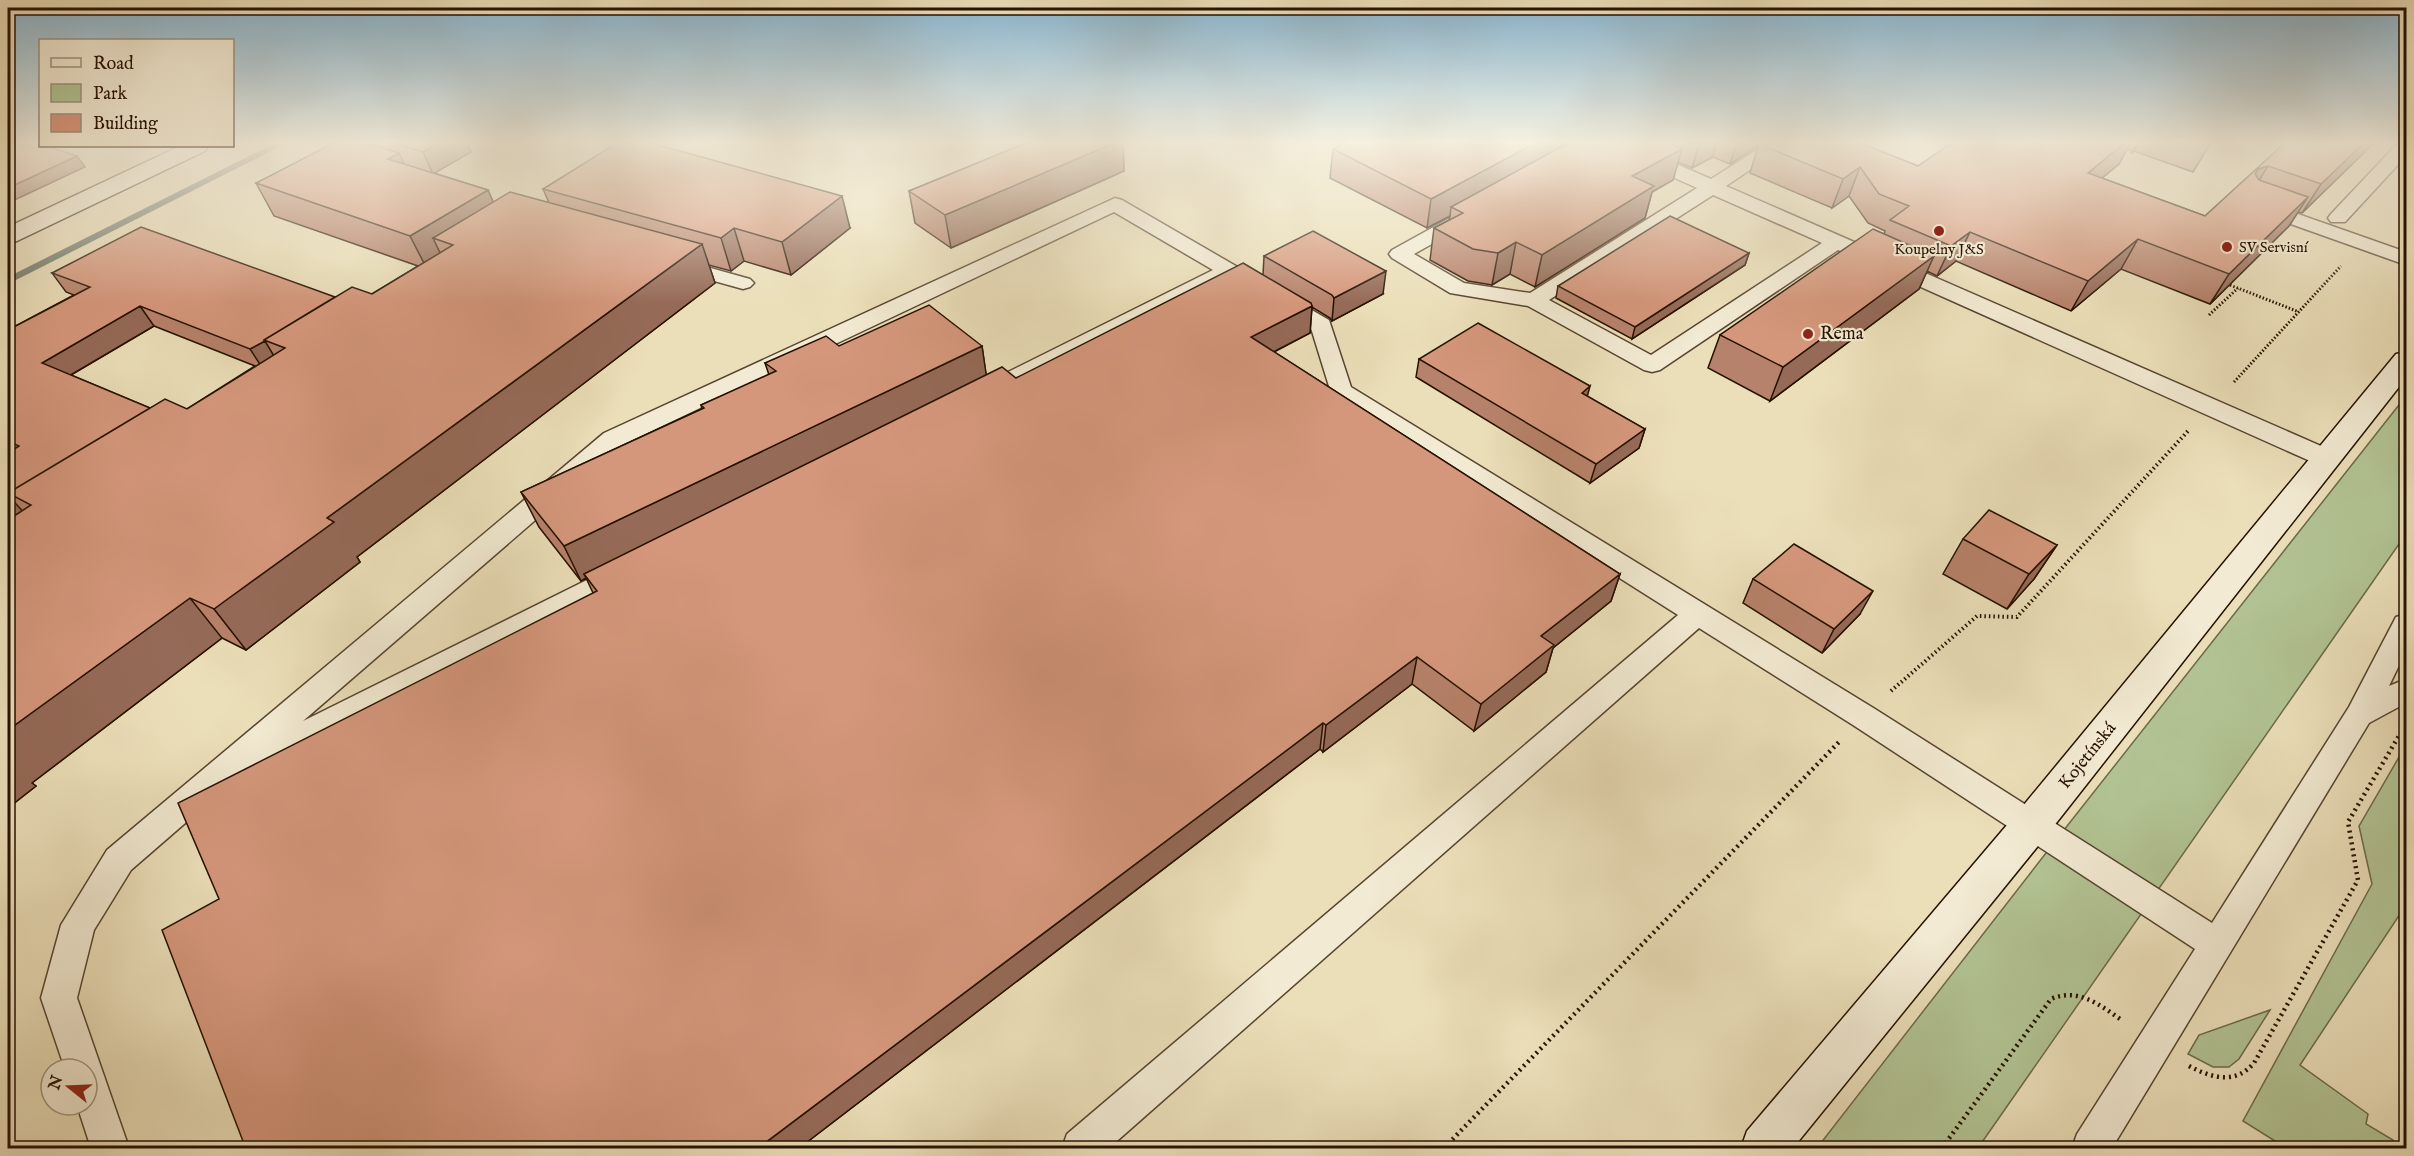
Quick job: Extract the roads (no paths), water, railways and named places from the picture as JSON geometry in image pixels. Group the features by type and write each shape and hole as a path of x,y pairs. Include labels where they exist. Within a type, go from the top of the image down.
{"main road":[{"path":"8,236 94,195"},
{"name":"Kojetínská","path":"1764,1149 2032,824 2406,360"}],"lane":[{"path":"1534,300 1700,195"},
{"path":"1731,195 2328,459"},
{"path":"2338,218 2360,195"},
{"path":"2249,203 2406,259"},
{"path":"79,1057 58,998 78,925 119,860 613,439 1115,204 1321,325 1340,391 1864,717 2217,945"},
{"path":"1481,209 1399,254 1458,288 1534,300 1652,365 1837,242"},
{"path":"656,258 743,284"},
{"path":"961,405 1228,271"},
{"path":"213,780 640,566"},
{"path":"1081,1149 1697,614"},
{"path":"2091,1149 2359,715 2406,624"},
{"path":"2359,715 2406,690"},
{"path":"99,1116 110,1149"}],"waterway":[{"path":"8,281 179,195"}],"place":[{"name":"Koupelny J&S","path":"1939,231"},
{"name":"SV Servisní","path":"2227,247"},
{"name":"Rema","path":"1808,334"}]}
